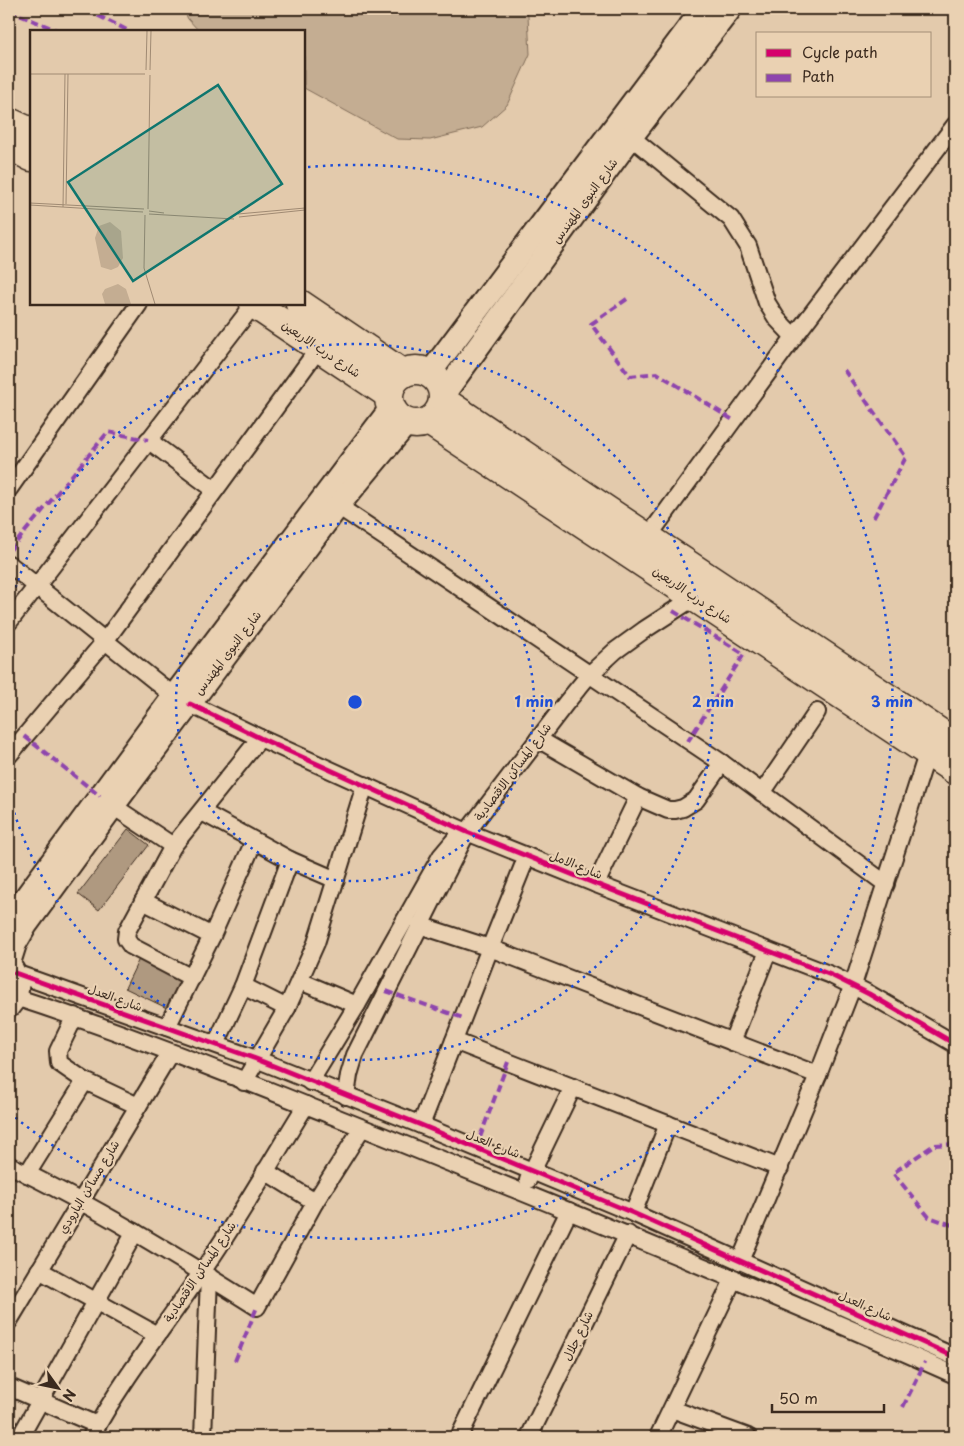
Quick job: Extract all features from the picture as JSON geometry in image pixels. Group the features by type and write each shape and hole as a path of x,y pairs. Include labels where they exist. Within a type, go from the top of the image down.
{"highway":[{"path":"15,132 30,155"},
{"name":"شارع درب الاربعين","path":"255,305 319,348 417,399 648,537 940,741 955,770"},
{"name":"شارع درب الاربعين","path":"301,305 417,399 695,597 940,741"}],"street":[{"name":"شارع النبوى المهندس","path":"11,967 15,944 26,925 113,806 182,700 338,506 703,9"},
{"name":"شارع النبوى المهندس","path":"9,920 417,399 632,137 730,9"},
{"path":"648,537 794,337 955,126"},
{"path":"632,137 731,219 748,246 767,303 777,319 794,337"},
{"path":"9,489 138,305"},
{"path":"9,622 253,305"},
{"path":"9,755 105,641 319,348"},
{"path":"148,440 214,490"},
{"path":"338,506 722,763 886,884"},
{"name":"شارع الامل","path":"9,564 182,700 260,738 467,832 852,985 955,1044"},
{"name":"شارع المساكن الاقتصادية","path":"346,1096 348,1075 354,1055 467,832 589,675 622,646 695,597"},
{"path":"762,793 817,712"},
{"path":"192,978 130,946 126,936 127,931 173,846 260,738"},
{"path":"538,739 638,797 668,810 682,808 696,800 722,763"},
{"path":"740,1261 818,1075 852,985 886,884 940,741"},
{"path":"244,1082 287,1008 316,943 365,785"},
{"path":"596,884 638,797"},
{"path":"113,806 173,846"},
{"path":"202,812 290,860 336,880"},
{"name":"شارع المساكن الاقتصادية","path":"310,1082 357,1005 441,856 457,837 467,832"},
{"path":"167,1027 212,936 254,841"},
{"path":"421,1125 527,856"},
{"path":"216,1044 244,986 290,860"},
{"path":"143,901 212,936"},
{"path":"419,925 490,948 818,1075"},
{"path":"732,1042 768,951"},
{"path":"11,967 18,989 12,1002 75,1016 306,1105 523,1191 734,1278 955,1375"},
{"name":"شارع العدل","path":"11,967 256,1059 421,1125 633,1213 955,1356"},
{"path":"300,981 357,1005"},
{"path":"244,986 287,1008"},
{"path":"75,1016 58,1051 58,1060 62,1066 85,1081 138,1106"},
{"path":"454,1041 780,1168"},
{"name":"شارع مساكن البارودي","path":"9,1321 170,1053"},
{"path":"27,1174 85,1081"},
{"path":"523,1191 572,1087"},
{"name":"شارع المساكن الاقتصادية","path":"94,1431 115,1394 157,1335 205,1274 306,1105"},
{"path":"633,1213 668,1124"},
{"path":"9,1165 135,1232 257,1307 315,1202 362,1128"},
{"path":"265,1171 315,1202"},
{"path":"459,1437 569,1211"},
{"path":"20,1437 135,1232"},
{"name":"شارع جلال","path":"529,1437 628,1234"},
{"path":"39,1270 157,1335"},
{"path":"203,1437 205,1274"},
{"path":"658,1437 734,1278"},
{"path":"9,1387 41,1400 94,1431"},
{"path":"672,1409 748,1437"}],"shaded area":[{"path":"183,9 525,9 528,16 530,54 507,105 482,127 430,140 397,139 305,89 305,30 198,30 188,19"}],"building":[{"path":"128,829 149,845 99,910 78,894"},
{"path":"140,957 186,979 171,1010 125,988"}],"marked path":[{"path":"87,10 127,30"},
{"path":"9,11 56,30"},
{"path":"627,299 591,324 630,376 657,373 733,420"},
{"path":"844,370 906,457 873,519"},
{"path":"9,551 108,432 148,440"},
{"path":"673,611 744,654 688,741"},
{"path":"24,736 100,796"},
{"path":"386,991 463,1018"},
{"path":"476,1148 508,1062"},
{"path":"955,1144 934,1145 893,1173 929,1217 955,1226"},
{"path":"235,1361 257,1307"},
{"path":"903,1407 925,1362"}],"cycle path":[{"path":"190,704 260,738 467,832 831,975 869,994 955,1044"},
{"path":"15,973 256,1059 421,1125 633,1213 955,1357"}]}
